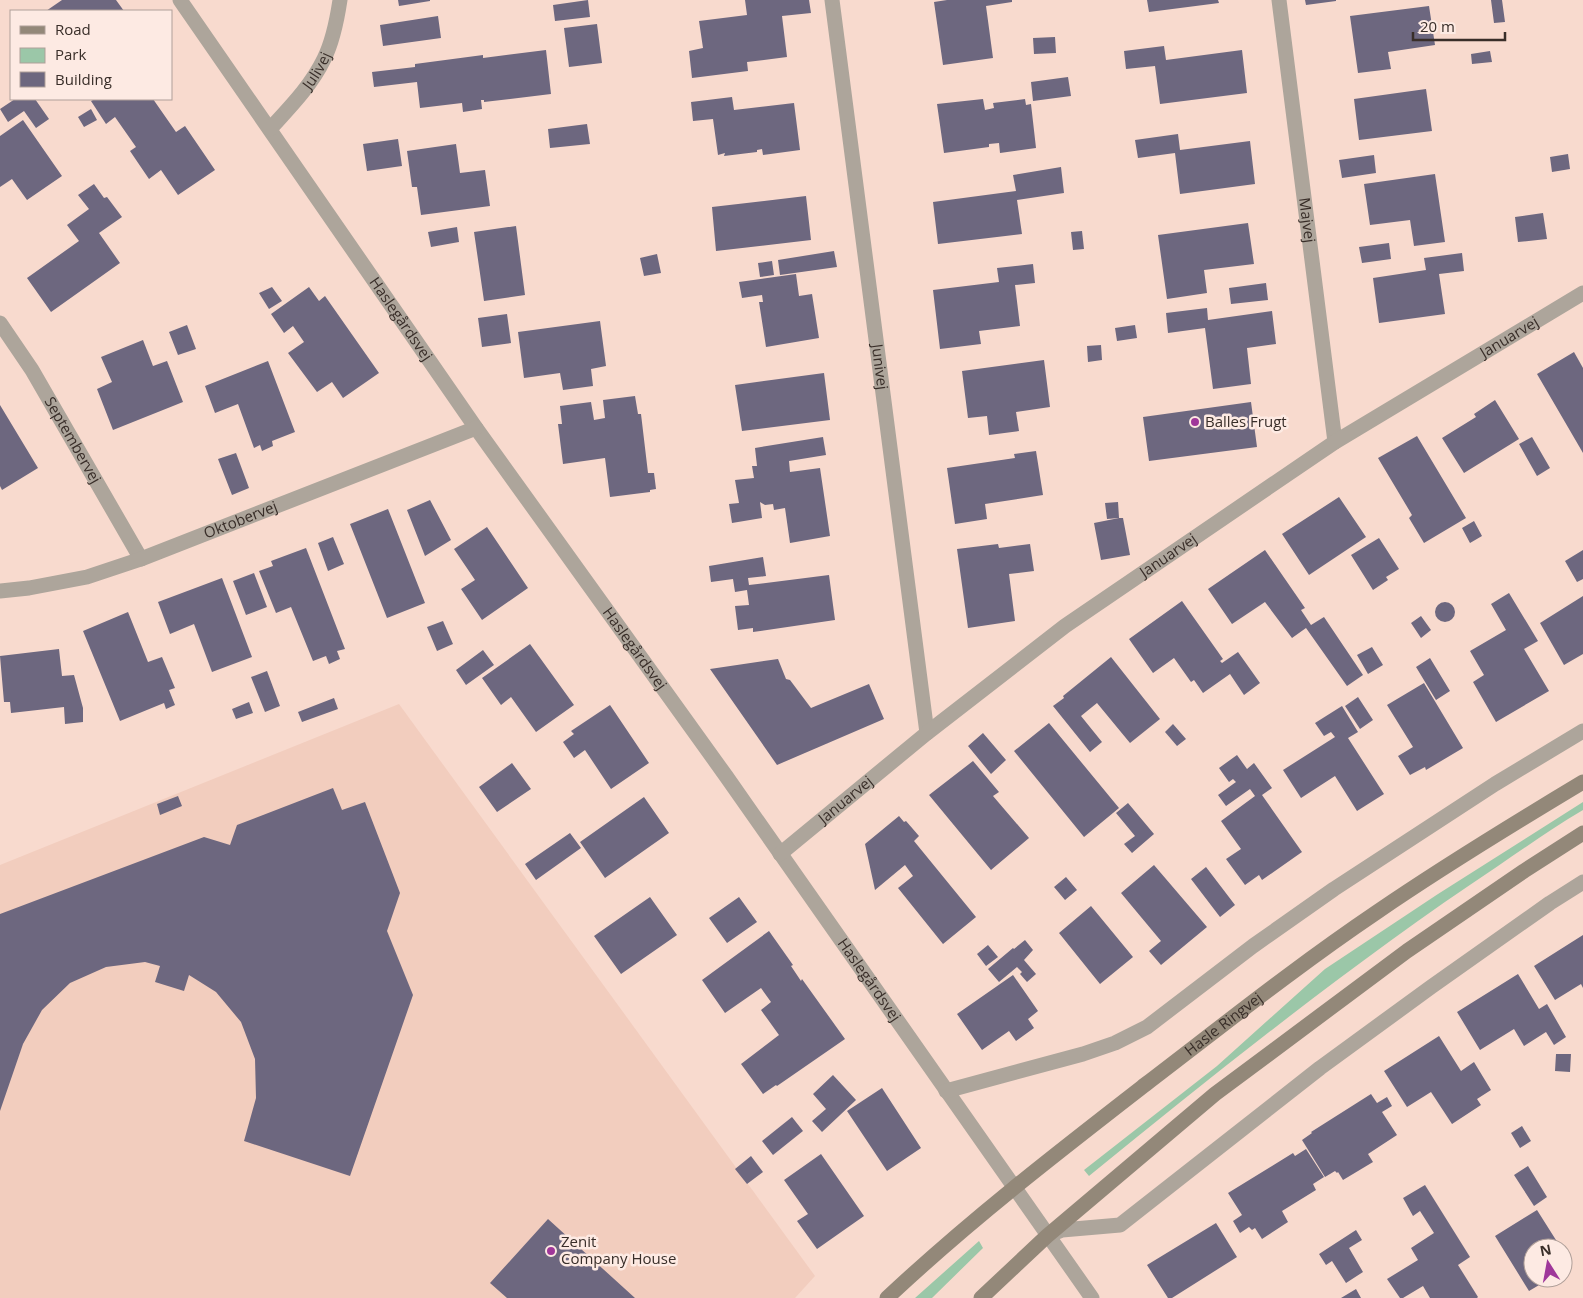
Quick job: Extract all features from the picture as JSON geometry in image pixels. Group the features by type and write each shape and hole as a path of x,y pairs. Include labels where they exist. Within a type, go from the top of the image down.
{"main road":[{"name":"Hasle Ringvej","path":"887,1298 1014,1188 1296,969 1378,911 1500,832 1583,782"},
{"path":"981,1298 1048,1236 1231,1082 1407,951 1583,833"}],"street":[{"name":"Haslegårdsvej","path":"180,0 476,428 726,776 1092,1298"},
{"name":"Julivej","path":"270,129 312,81 325,59 335,30 340,0"},
{"name":"Junivej","path":"832,0 928,732"},
{"name":"Majvej","path":"1279,0 1335,442"},
{"name":"Januarvej","path":"780,854 928,732 1065,626 1335,442 1583,293"},
{"name":"Septembervej","path":"0,323 32,370 141,559"},
{"name":"Oktobervej","path":"0,591 29,588 87,577 141,559 476,428"},
{"path":"946,1091 1115,1044 1147,1027 1253,946 1334,889 1495,784 1583,731"},
{"path":"1048,1236 1062,1230 1120,1225 1320,1068 1438,981 1583,882"}],"shaded area":[{"path":"399,704 815,1276 795,1298 0,1298 0,865"}],"green space":[{"path":"1583,802 1583,810 1445,902 1341,977 1089,1176 1084,1170 1217,1066 1325,969 1438,894"},
{"path":"979,1241 983,1248 932,1298 915,1298"}],"building":[{"path":"62,0 116,0 123,10 47,10"},
{"path":"398,0 430,0 430,1 399,6"},
{"path":"588,0 590,17 555,21 553,5"},
{"path":"745,0 809,0 811,13 782,16 787,57 747,62 748,71 692,78 689,51 703,48 699,21 747,15"},
{"path":"947,0 1012,0 1012,2 986,6 993,58 943,65 934,2"},
{"path":"1147,0 1218,0 1219,3 1149,12"},
{"path":"1305,0 1336,0 1336,1 1306,5"},
{"path":"1491,0 1502,0 1505,22 1494,23"},
{"path":"1429,6 1435,45 1388,52 1391,69 1358,73 1350,16"},
{"path":"438,16 441,38 383,46 380,25"},
{"path":"597,24 602,63 569,67 564,28"},
{"path":"1055,37 1056,53 1034,54 1033,38"},
{"path":"1164,46 1166,60 1242,50 1247,93 1160,104 1155,66 1126,69 1124,51"},
{"path":"546,50 551,94 484,102 484,100 481,100 482,109 463,112 462,103 420,108 417,82 374,87 372,72 415,67 415,64 483,55 483,58"},
{"path":"1490,51 1492,62 1472,64 1471,54"},
{"path":"1068,77 1071,96 1033,101 1031,82"},
{"path":"1426,89 1432,131 1359,140 1354,99"},
{"path":"732,97 734,110 794,103 800,150 763,155 762,149 757,150 757,152 718,155 713,119 693,121 691,102"},
{"path":"983,99 985,110 994,108 993,103 1025,99 1026,105 1031,104 1036,148 1000,153 999,143 989,144 989,147 944,153 937,104"},
{"path":"14,100 36,100 49,119 36,128 24,111 8,122 0,109"},
{"path":"154,100 176,132 185,126 215,170 178,195 161,170 149,179 130,151 136,147 115,117 106,124 91,101"},
{"path":"91,109 97,120 84,127 78,117"},
{"path":"23,120 62,176 27,200 12,179 0,187 0,136"},
{"path":"587,124 590,144 550,148 548,129"},
{"path":"1178,134 1180,150 1250,141 1255,184 1180,194 1175,153 1138,158 1135,140"},
{"path":"398,139 402,166 367,171 363,144"},
{"path":"456,144 460,173 485,170 490,206 421,215 417,187 412,187 407,151"},
{"path":"1568,154 1570,169 1552,172 1550,157"},
{"path":"1374,155 1376,173 1342,178 1339,160"},
{"path":"1061,167 1064,193 1017,200 1022,234 938,244 933,202 1016,191 1013,175"},
{"path":"1435,174 1445,242 1414,246 1410,220 1370,225 1364,184"},
{"path":"94,184 104,198 107,197 122,217 99,233 120,263 51,312 27,278 79,241 67,225 89,209 78,195"},
{"path":"806,196 811,240 716,251 712,207"},
{"path":"1543,213 1547,239 1518,242 1515,217"},
{"path":"1248,223 1254,264 1204,270 1207,293 1167,299 1158,235"},
{"path":"516,226 525,295 484,301 474,232"},
{"path":"457,227 459,242 431,247 428,232"},
{"path":"1082,231 1084,249 1073,250 1071,232"},
{"path":"1389,243 1391,259 1362,263 1359,247"},
{"path":"834,251 837,267 780,275 778,260"},
{"path":"1462,253 1464,271 1439,274 1445,314 1379,323 1373,278 1426,270 1424,258"},
{"path":"657,254 661,273 644,276 640,258"},
{"path":"772,261 774,275 760,277 758,263"},
{"path":"1033,264 1035,283 1015,285 1020,326 979,331 981,344 940,349 933,290 999,282 997,268"},
{"path":"796,274 799,296 812,294 819,338 766,347 759,302 763,302 762,295 742,298 739,282"},
{"path":"1266,283 1268,300 1231,304 1229,288"},
{"path":"272,287 282,301 269,309 259,293"},
{"path":"309,287 319,301 325,296 379,373 343,398 332,382 317,392 288,353 304,342 293,326 284,333 271,314"},
{"path":"1207,308 1208,320 1272,311 1276,344 1247,348 1251,384 1213,389 1205,328 1168,333 1166,313"},
{"path":"507,314 511,343 482,347 478,318"},
{"path":"600,321 606,366 591,369 593,386 563,390 560,373 524,378 518,332"},
{"path":"187,325 196,349 178,355 169,332"},
{"path":"1135,325 1137,338 1117,341 1115,328"},
{"path":"143,340 153,366 167,361 183,402 113,430 97,389 112,382 101,357"},
{"path":"1101,345 1102,360 1088,362 1087,346"},
{"path":"1574,352 1583,368 1583,453 1537,374"},
{"path":"1044,360 1050,407 1016,412 1019,431 989,435 987,416 968,418 962,371"},
{"path":"268,361 295,432 272,441 273,446 262,451 260,445 254,448 238,404 215,413 205,386"},
{"path":"824,373 830,420 742,431 735,385"},
{"path":"635,396 638,414 641,414 648,473 654,473 656,489 650,490 650,492 610,497 605,458 563,464 558,424 562,424 560,406 591,402 594,420 605,418 603,400"},
{"path":"1495,400 1519,439 1464,473 1442,438 1476,417 1474,414"},
{"path":"1251,402 1257,447 1149,461 1143,417"},
{"path":"0,405 38,468 2,490 0,486"},
{"path":"1417,436 1466,518 1424,543 1409,518 1412,515 1378,458"},
{"path":"823,437 826,455 789,461 790,472 820,468 830,536 790,543 785,508 774,510 773,504 765,505 760,502 762,518 732,523 729,504 739,503 735,480 754,478 752,466 757,466 755,448"},
{"path":"1532,437 1550,468 1537,476 1519,444"},
{"path":"1036,451 1043,495 985,504 987,519 955,524 947,468 1015,458 1014,454"},
{"path":"236,453 249,488 232,495 218,459"},
{"path":"1339,497 1366,537 1309,575 1282,534"},
{"path":"430,500 451,540 425,556 407,510"},
{"path":"1118,502 1119,518 1107,519 1105,503"},
{"path":"388,509 425,603 387,618 350,524"},
{"path":"1123,518 1130,555 1101,560 1094,523"},
{"path":"1474,521 1482,536 1470,543 1462,528"},
{"path":"487,527 528,588 482,620 461,589 475,580 454,549"},
{"path":"333,537 344,564 328,571 318,543"},
{"path":"1379,538 1399,569 1386,577 1388,580 1373,590 1351,555"},
{"path":"998,544 999,548 1030,544 1034,571 1009,574 1015,621 968,628 957,549"},
{"path":"306,548 345,649 337,651 340,659 329,664 326,656 313,661 291,607 276,613 259,571 273,566 271,561"},
{"path":"1265,550 1305,608 1301,610 1311,625 1324,617 1363,675 1347,686 1306,628 1292,638 1265,602 1232,624 1208,589"},
{"path":"1583,550 1583,579 1577,582 1565,561"},
{"path":"763,557 766,576 748,578 749,585 829,575 835,620 753,632 753,628 738,630 735,606 749,605 747,590 735,592 733,579 711,582 709,566"},
{"path":"254,573 267,607 246,615 233,581"},
{"path":"222,578 252,657 212,672 194,624 170,634 158,602"},
{"path":"1509,593 1538,641 1524,649 1549,691 1496,722 1473,682 1484,675 1470,651 1506,630 1491,604"},
{"path":"1583,596 1583,654 1564,665 1540,623"},
{"path":"1182,601 1223,659 1220,661 1222,663 1238,652 1260,683 1244,695 1230,674 1203,693 1194,680 1191,682 1174,658 1153,673 1129,639"},
{"path":"1445,602 1452,605 1455,612 1452,619 1445,622 1438,619 1435,612 1438,605"},
{"path":"128,612 148,662 162,657 175,688 169,690 175,705 166,709 164,703 120,721 83,631"},
{"path":"1421,616 1431,630 1421,638 1411,623"},
{"path":"443,621 453,644 437,651 427,627"},
{"path":"530,644 574,705 536,732 511,697 501,705 482,678"},
{"path":"1372,647 1383,665 1368,674 1357,655"},
{"path":"59,649 62,676 74,675 83,708 83,722 65,724 64,707 11,713 10,702 4,702 0,656"},
{"path":"483,650 494,665 466,685 456,670"},
{"path":"1111,657 1160,719 1130,743 1097,703 1081,716 1102,742 1090,752 1053,706"},
{"path":"1430,658 1450,691 1436,700 1416,667"},
{"path":"778,659 786,679 790,680 811,708 869,684 884,719 777,765 710,669"},
{"path":"267,671 280,706 265,712 251,677"},
{"path":"1424,683 1463,748 1426,770 1425,767 1410,775 1398,756 1413,747 1387,705"},
{"path":"1358,697 1373,720 1360,729 1345,706"},
{"path":"334,698 338,709 302,722 298,712"},
{"path":"249,702 253,713 236,719 232,709"},
{"path":"610,705 649,763 611,789 585,750 574,758 563,742 574,734 571,731"},
{"path":"1342,706 1358,732 1348,738 1384,794 1357,811 1335,776 1301,798 1283,770 1335,737 1331,732 1324,736 1315,723"},
{"path":"1049,723 1119,808 1084,837 1014,751"},
{"path":"1173,724 1186,739 1177,746 1165,732"},
{"path":"983,733 1006,760 991,774 968,746"},
{"path":"1237,755 1247,769 1254,763 1272,788 1262,795 1302,852 1262,880 1259,875 1245,885 1226,859 1241,849 1221,821 1255,796 1250,789 1226,806 1218,795 1236,782 1233,779 1229,782 1219,768"},
{"path":"973,761 999,792 993,796 1029,838 991,870 929,795"},
{"path":"512,763 531,789 497,812 479,787"},
{"path":"333,788 342,810 365,802 400,893 387,931 413,995 350,1176 244,1141 256,1098 255,1059 241,1022 216,992 189,975 184,991 155,982 160,966 145,962 106,967 70,983 42,1010 23,1044 0,1111 0,914 204,837 230,845 237,825"},
{"path":"178,796 182,806 160,815 157,804"},
{"path":"644,797 669,833 605,878 580,842"},
{"path":"1128,803 1154,834 1132,853 1124,844 1135,836 1116,813"},
{"path":"899,816 919,836 914,841 976,917 943,944 898,888 913,876 905,865 875,890 865,844"},
{"path":"570,833 581,848 536,880 525,864"},
{"path":"1154,865 1207,927 1161,965 1149,951 1161,941 1121,893"},
{"path":"1206,867 1235,905 1220,917 1191,879"},
{"path":"1066,877 1077,890 1065,900 1054,887"},
{"path":"650,897 677,935 621,974 594,936"},
{"path":"739,897 757,922 727,943 709,918"},
{"path":"1091,906 1133,957 1100,984 1059,933"},
{"path":"769,931 793,965 791,966 801,981 802,979 845,1039 763,1094 741,1064 779,1035 761,1010 771,1002 761,988 725,1013 702,980"},
{"path":"1583,935 1583,988 1581,984 1555,1000 1534,966"},
{"path":"1025,940 1033,950 1024,960 1036,974 1027,982 1017,967 999,982 988,969"},
{"path":"988,945 998,957 986,966 977,954"},
{"path":"1518,974 1539,1009 1547,1004 1566,1037 1554,1045 1546,1032 1524,1046 1514,1029 1480,1050 1457,1012"},
{"path":"1013,975 1038,1011 1028,1019 1034,1028 1016,1041 1009,1031 982,1050 957,1014"},
{"path":"1439,1036 1461,1071 1474,1062 1491,1090 1477,1099 1481,1105 1452,1124 1431,1092 1407,1107 1384,1071"},
{"path":"1556,1054 1571,1054 1570,1072 1555,1071"},
{"path":"833,1075 856,1100 822,1132 812,1121 826,1109 813,1094"},
{"path":"882,1088 921,1148 887,1171 847,1111"},
{"path":"1371,1094 1377,1103 1387,1097 1392,1106 1382,1112 1397,1135 1368,1154 1373,1162 1343,1180 1338,1172 1335,1171 1325,1177 1302,1140 1311,1132"},
{"path":"792,1117 803,1131 773,1155 762,1141"},
{"path":"1522,1126 1531,1141 1520,1148 1511,1133"},
{"path":"1306,1149 1324,1177 1313,1184 1316,1190 1282,1211 1288,1222 1262,1239 1255,1228 1252,1230 1249,1227 1240,1233 1233,1221 1242,1215 1228,1193 1293,1153 1295,1156"},
{"path":"821,1154 864,1216 817,1249 797,1221 808,1214 784,1180"},
{"path":"751,1156 763,1172 747,1184 735,1169"},
{"path":"1528,1166 1547,1197 1534,1206 1514,1175"},
{"path":"1425,1185 1470,1257 1458,1265 1477,1298 1430,1298 1423,1286 1400,1298 1387,1279 1418,1260 1411,1248 1434,1233 1420,1211 1413,1216 1403,1198"},
{"path":"1537,1210 1555,1238 1523,1238 1523,1281 1495,1236"},
{"name":"Zenit Company House","path":"548,1219 635,1298 507,1298 490,1283"},
{"path":"1216,1223 1237,1257 1172,1298 1168,1298 1147,1265"},
{"path":"1356,1230 1362,1240 1349,1248 1363,1272 1346,1283 1332,1261 1326,1265 1319,1254"},
{"path":"1356,1289 1361,1298 1341,1298"}],"place":[{"name":"Balles Frugt","path":"1195,422"},
{"name":"Zenit Company House","path":"551,1251"}]}
